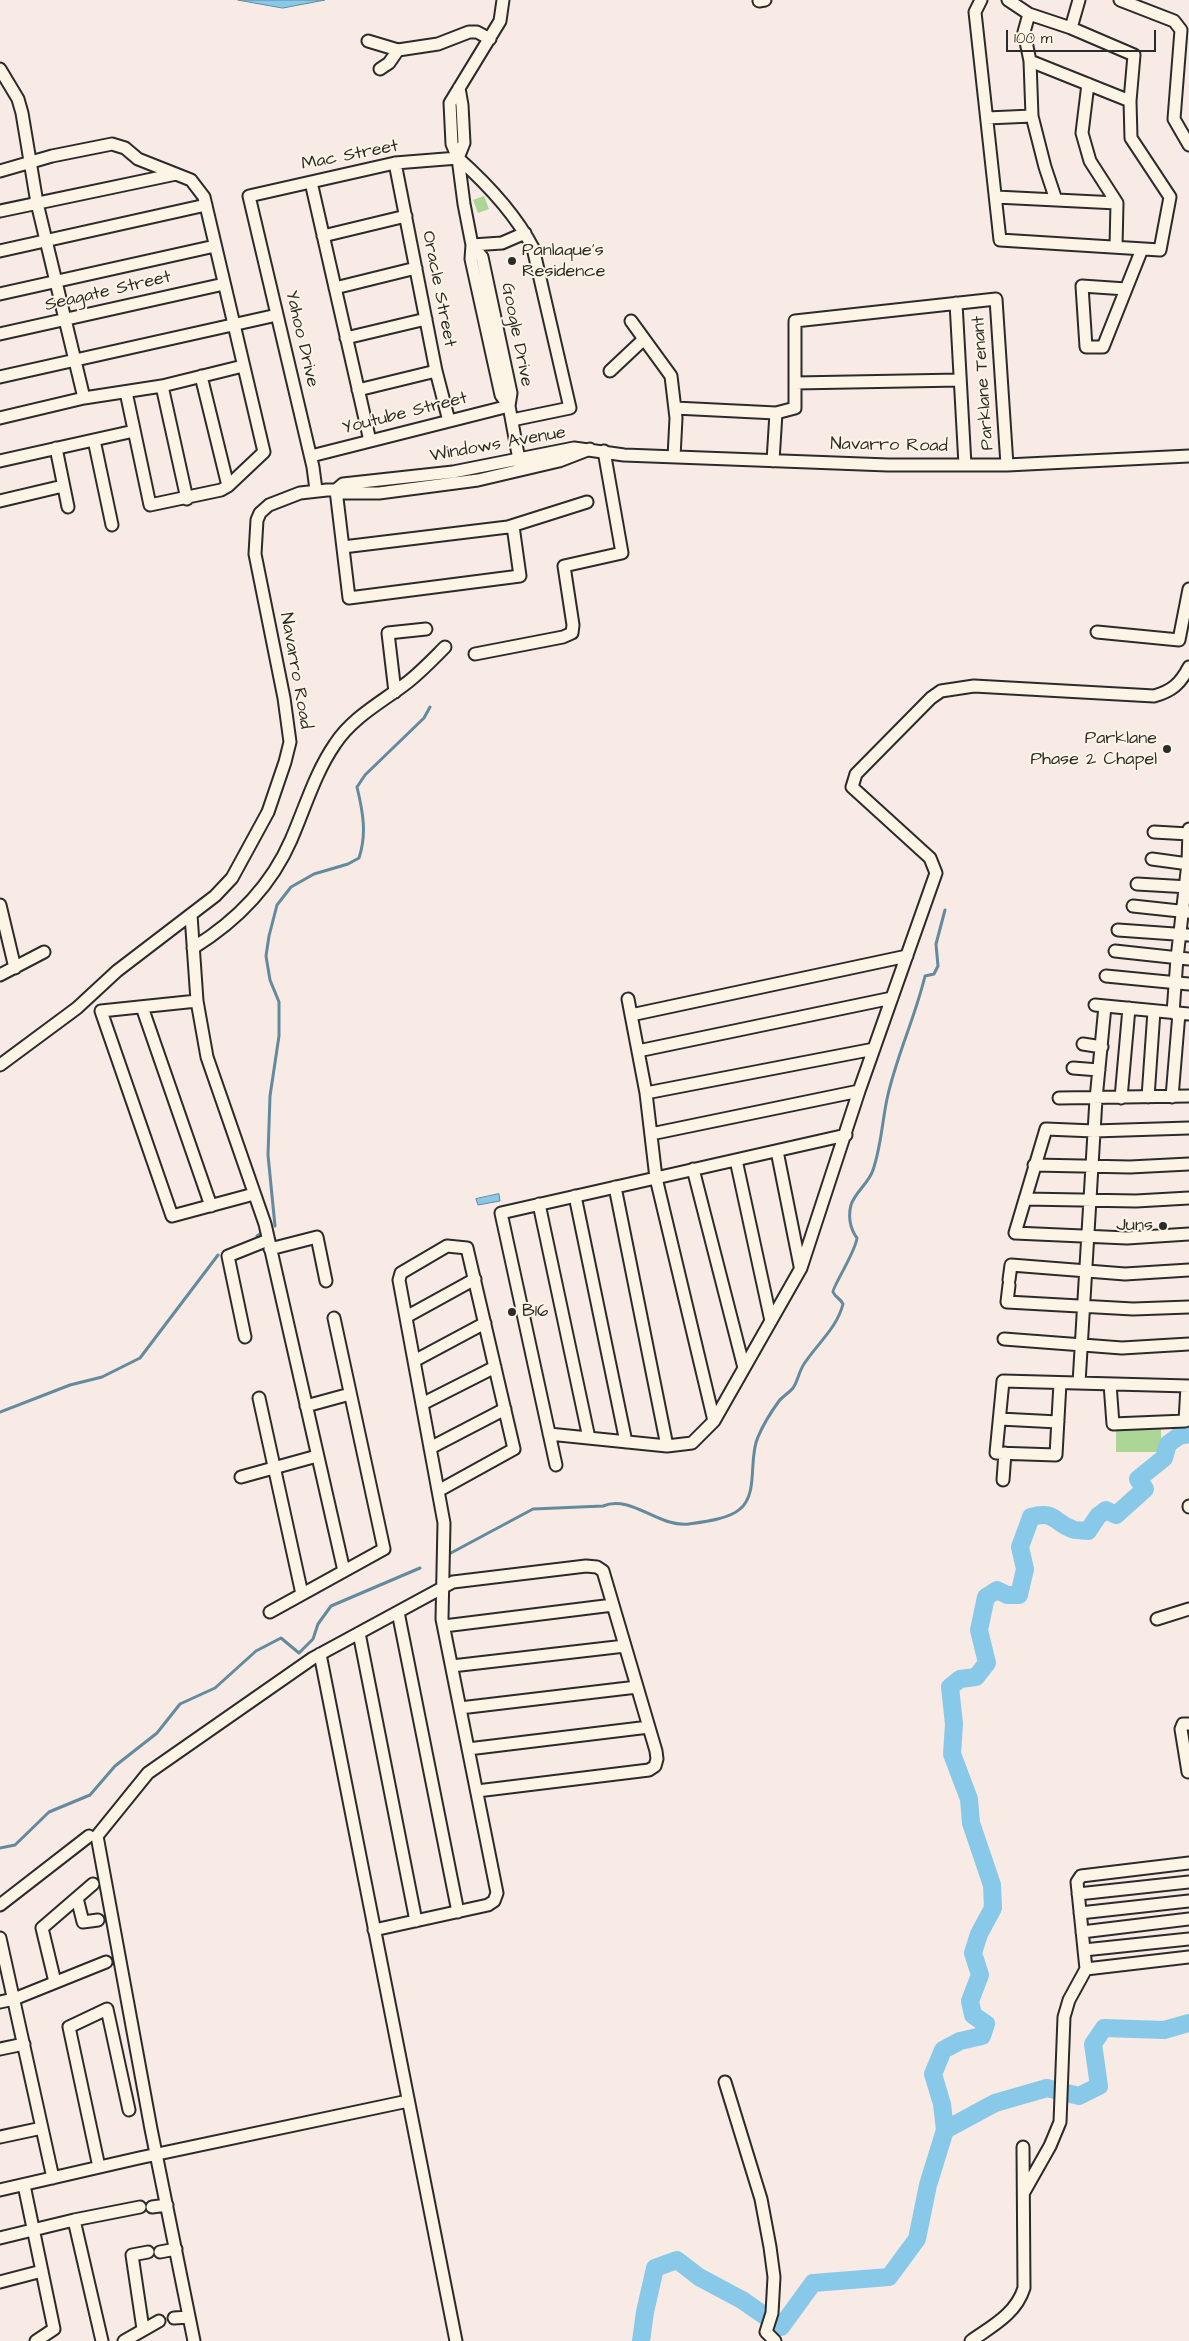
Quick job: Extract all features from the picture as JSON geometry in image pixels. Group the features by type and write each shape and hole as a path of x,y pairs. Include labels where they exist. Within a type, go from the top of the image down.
{"street":[{"name":"Google Drive","path":"503,0 500,21 450,103 449,114 452,144 458,158 472,245 471,259 501,395 509,406 520,465"},
{"path":"981,0 976,12 1000,240 1160,250 1170,197 1131,138 1130,100 1134,56 1072,28 1029,14 1008,0"},
{"path":"1072,28 1079,0"},
{"path":"1120,0 1174,21 1181,30 1184,41 1174,120 1189,144"},
{"path":"1029,14 1024,32 1030,61 1032,116 1045,167 1056,200"},
{"path":"368,41 398,50 438,44 469,32 476,32 490,39"},
{"path":"380,69 388,63 398,50"},
{"path":"1030,61 1130,100"},
{"path":"0,69 18,99 37,203 84,398"},
{"path":"1088,84 1082,133 1090,160 1117,204 1116,247"},
{"path":"987,118 1032,116"},
{"path":"0,171 31,164 52,156 112,144 125,148 138,159 191,180 204,197 264,452 228,486 221,490 150,505 126,392"},
{"path":"458,158 475,173 525,233 533,248 570,408 512,420"},
{"name":"Mac Street","path":"249,196 395,163 458,158"},
{"name":"Oracle Street","path":"395,163 436,371 449,421"},
{"path":"0,210 176,174"},
{"path":"311,182 370,441"},
{"name":"Yahoo Drive","path":"249,196 311,456 316,490"},
{"path":"996,197 1117,204"},
{"path":"0,251 46,239 206,205"},
{"path":"323,236 406,216"},
{"path":"472,245 502,244 525,233"},
{"path":"0,294 215,246"},
{"path":"1126,289 1082,286 1086,347 1103,347 1142,249"},
{"path":"335,288 416,268"},
{"name":"Seagate Street","path":"0,334 224,284"},
{"name":"Parklane Tenant","path":"956,303 996,299 1007,465"},
{"path":"675,408 776,413 795,409 795,321 956,303 965,465"},
{"path":"0,377 277,315"},
{"path":"346,338 426,319"},
{"path":"631,321 670,376 675,408 674,457"},
{"path":"610,370 644,338"},
{"path":"0,418 84,398 162,386 243,366"},
{"path":"358,390 436,371"},
{"path":"201,376 228,486"},
{"path":"795,383 960,380"},
{"path":"162,386 188,498"},
{"name":"Youtube Street","path":"311,456 509,406"},
{"path":"773,461 776,413"},
{"path":"0,461 134,431"},
{"path":"94,440 112,525"},
{"path":"56,448 68,507"},
{"name":"Windows Avenue","path":"336,490 344,484 520,465 574,448 590,449"},
{"name":"Navarro Road","path":"590,449 624,454 674,457 888,465 1007,465 1189,456"},
{"path":"475,654 563,637 572,633 573,625 564,566 622,553 604,451"},
{"path":"0,502 63,486"},
{"name":"Navarro Road","path":"0,1064 77,1008 117,970 215,896 232,878 247,854 268,812 290,742 284,698 255,554 257,520 260,513 269,505 300,493 316,490 336,490"},
{"path":"336,490 349,598 520,576 513,526"},
{"path":"343,547 513,526 587,502"},
{"path":"1098,632 1180,640 1189,589"},
{"path":"395,692 388,633 426,628"},
{"path":"193,948 245,909 260,890 290,843 312,788 335,744 348,726 422,671 446,647"},
{"path":"549,1434 666,1446 692,1443 714,1421 800,1268 846,1135 859,1091 936,873 930,858 852,786 856,774 941,691 974,686 1154,696 1169,692 1181,682 1189,668"},
{"path":"1172,1097 1180,1014 1176,982 1177,958 1184,935 1189,829"},
{"path":"1154,832 1189,834"},
{"path":"1152,859 1188,863"},
{"path":"1137,884 1187,887"},
{"path":"0,905 14,968"},
{"path":"1133,906 1186,912"},
{"path":"190,915 197,1001 210,1066 269,1244 344,1571"},
{"path":"1118,930 1184,935"},
{"path":"1115,951 1189,959"},
{"path":"0,976 44,952"},
{"path":"632,1015 906,956"},
{"path":"1106,976 1189,984"},
{"path":"638,1051 892,998"},
{"path":"628,999 646,1094 656,1178 714,1421"},
{"path":"197,1001 101,1011 172,1216 254,1194"},
{"path":"1079,1383 1096,1099 1102,1047 1100,1006 1180,1014"},
{"path":"142,1007 211,1206"},
{"path":"1121,1098 1130,1008"},
{"path":"1148,1097 1154,1011"},
{"path":"1083,1044 1102,1047"},
{"path":"646,1094 874,1049"},
{"path":"1073,1068 1099,1070"},
{"path":"651,1134 859,1091"},
{"path":"1059,1098 1096,1099 1189,1096"},
{"path":"1189,1128 1094,1131 1046,1130 1015,1233 1127,1238 1189,1234"},
{"path":"556,1464 501,1213 846,1135"},
{"path":"776,1151 800,1268"},
{"path":"736,1160 771,1321"},
{"path":"1034,1165 1130,1167 1189,1164"},
{"path":"693,1170 744,1368"},
{"path":"615,1187 666,1446"},
{"path":"575,1196 626,1442"},
{"path":"1025,1199 1189,1198"},
{"path":"539,1204 588,1438"},
{"path":"245,1337 228,1256 269,1244 317,1237 326,1281"},
{"path":"374,1930 488,1906 494,1902 497,1893 444,1626 441,1598 443,1588 444,1524 399,1280 401,1273 447,1246 467,1248 514,1449 438,1491"},
{"path":"1189,1270 1125,1274 1011,1264 1007,1302 1133,1309 1189,1307"},
{"path":"406,1317 476,1280"},
{"path":"270,1612 384,1548 334,1318"},
{"path":"414,1361 485,1323"},
{"path":"1004,1340 1122,1348 1189,1344"},
{"path":"422,1404 495,1368"},
{"path":"1060,1382 1056,1455 996,1453 1003,1381 1060,1382 1188,1386 1185,1421 1112,1424 1110,1384"},
{"path":"306,1406 350,1394"},
{"path":"259,1398 302,1594"},
{"path":"430,1448 504,1408"},
{"path":"1000,1419 1058,1422"},
{"path":"1004,1480 1005,1454"},
{"path":"241,1478 317,1456"},
{"path":"138,2109 124,2003 97,1836 148,1773 320,1654 452,1582 597,1567 603,1571 649,1727 657,1759 655,1766 649,1770 477,1791"},
{"path":"444,1626 613,1605"},
{"path":"1157,1619 1189,1609"},
{"path":"398,1612 458,1912"},
{"path":"359,1633 416,1921"},
{"path":"452,1666 625,1646"},
{"path":"320,1654 456,2341"},
{"path":"460,1708 637,1687"},
{"path":"1188,1772 1181,1729 1184,1724 1189,1724"},
{"path":"468,1749 649,1727"},
{"path":"0,1905 89,1836"},
{"path":"1024,2192 1054,2138 1060,2122 1063,2026 1066,2008 1086,1968 1077,1880 1081,1876 1189,1863"},
{"path":"1078,1894 1189,1882"},
{"path":"55,1982 42,1928 93,1884"},
{"path":"77,1898 83,1922 98,1920"},
{"path":"1080,1913 1189,1901"},
{"path":"1082,1932 1189,1920"},
{"path":"0,1938 53,2178"},
{"path":"1084,1950 1189,1938"},
{"path":"1086,1968 1189,1956"},
{"path":"0,2002 14,1999 106,1962"},
{"path":"99,2167 69,2027 106,2008 167,2205 194,2341"},
{"path":"0,2049 24,2044"},
{"path":"725,2082 761,2199 774,2277 772,2313 766,2332 775,2341"},
{"path":"0,2190 408,2101"},
{"path":"0,2137 42,2128"},
{"path":"971,2341 1011,2311 1022,2296 1026,2276 1023,2147"},
{"path":"24,2185 54,2329 36,2341"},
{"path":"0,2238 74,2220 167,2205"},
{"path":"74,2220 102,2341"},
{"path":"160,2252 176,2249"},
{"path":"143,2329 132,2255 148,2252"},
{"path":"0,2282 42,2271"},
{"path":"174,2318 189,2317"},
{"path":"124,2341 159,2321"}],"green space":[{"path":"484,196 489,209 478,213 473,200"},
{"path":"1116,1429 1161,1429 1161,1452 1116,1452"}],"water":[{"path":"238,0 325,0 283,8"},
{"path":"499,1194 500,1201 478,1205 476,1199"}],"waterway":[{"path":"275,1226 268,1155 270,1096 279,1036 279,1002 270,980 266,956 277,905 291,887 314,874 348,864 359,858 363,840 363,823 357,787 365,775 424,718 430,707"},
{"path":"449,1554 533,1509 603,1506 614,1503 635,1507 667,1521 689,1524 716,1520 729,1515 740,1509 746,1502 751,1485 755,1445 762,1428 779,1401 793,1388 804,1364 840,1313 843,1304 833,1292 853,1251 857,1238 850,1222 851,1205 871,1175 876,1161 887,1099 895,1068 925,976 934,974 938,966 936,944 945,910"},
{"path":"257,1236 263,1232"},
{"path":"0,1412 70,1385 102,1377 140,1358 218,1255"},
{"path":"945,2130 942,2104 933,2074 943,2050 960,2041 982,2036 986,2024 973,2015 970,2001 980,1975 973,1953 979,1934 993,1908 992,1885 971,1823 969,1799 952,1754 954,1724 950,1687 960,1679 976,1677 987,1663 979,1630 986,1597 997,1590 1007,1595 1019,1595 1025,1569 1020,1547 1031,1517 1039,1515 1050,1516 1072,1529 1088,1531 1098,1516 1106,1510 1116,1515 1145,1489 1138,1479 1164,1458 1168,1444 1179,1436 1189,1434"},
{"path":"0,1848 15,1845 49,1812 90,1795 115,1766 157,1733 180,1704 215,1688 256,1651 281,1638 299,1653 313,1639 318,1624 331,1606 420,1568"},
{"path":"641,2341 645,2312 655,2268 677,2260 699,2277 742,2300 781,2327 813,2283 889,2277 917,2239 928,2185 945,2130 995,2103 1047,2088 1079,2096 1099,2086 1093,2044 1104,2028 1164,2030 1189,2023"}],"place":[{"name":"Panlaque's Residence","path":"512,261"},
{"name":"Parklane Phase 2 Chapel","path":"1167,749"},
{"name":"Juns","path":"1163,1226"},
{"name":"B16","path":"512,1312"}]}
